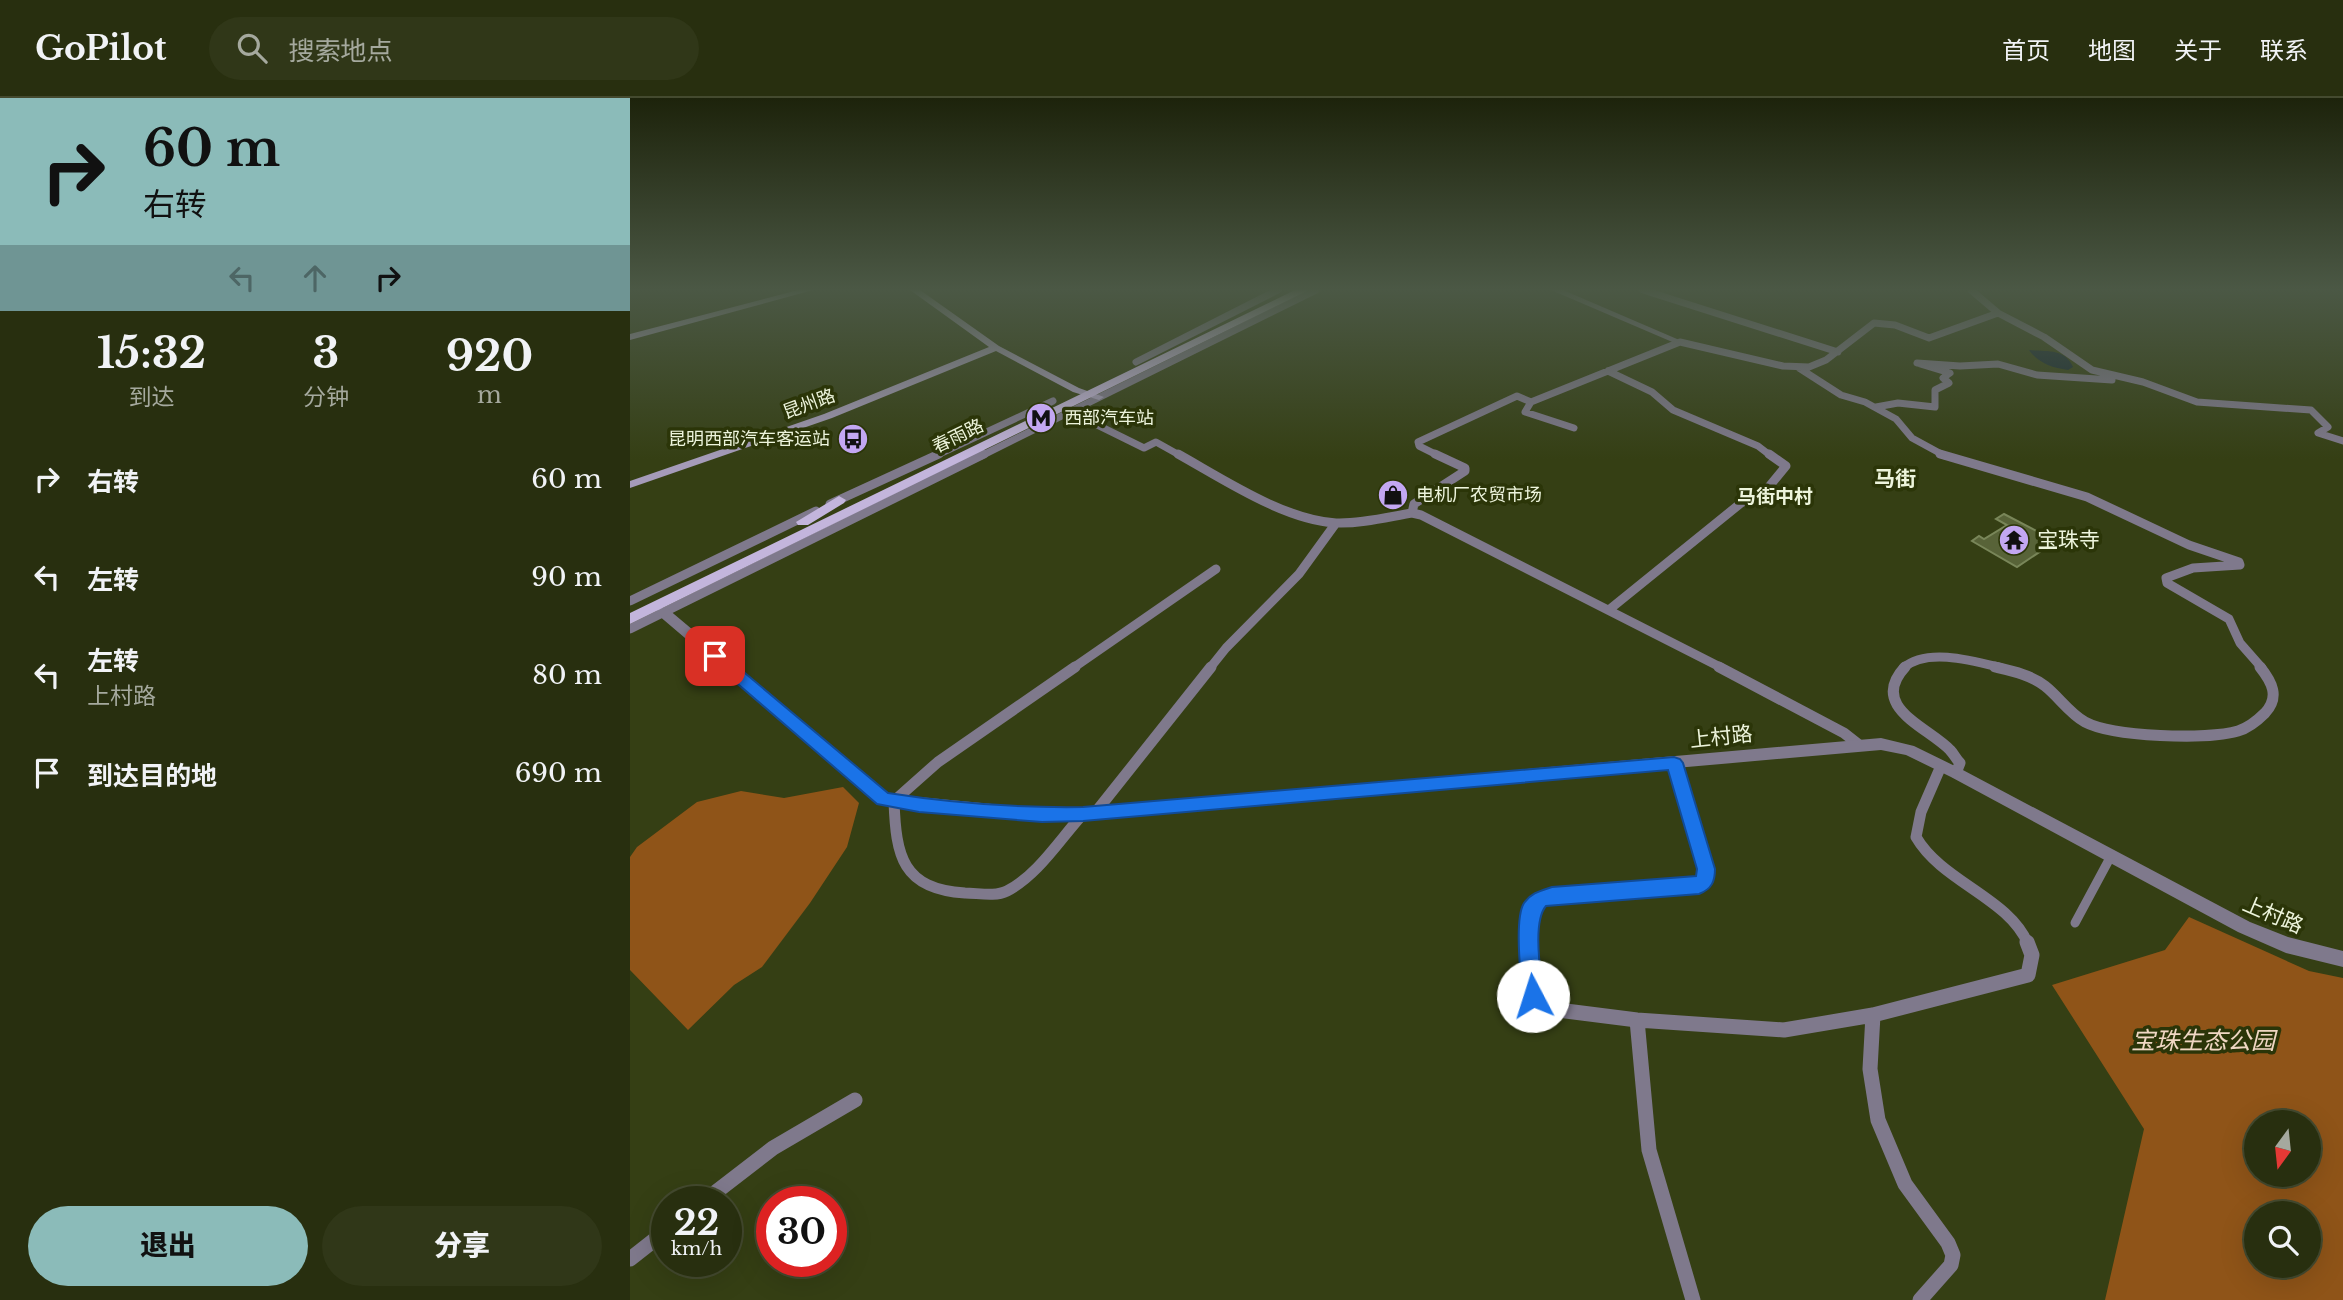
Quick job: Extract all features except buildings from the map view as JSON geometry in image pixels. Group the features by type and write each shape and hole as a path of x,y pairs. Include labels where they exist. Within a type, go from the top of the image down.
{"main road":[{"path":"993,346 1088,392"},
{"path":"1006,346 1088,392"},
{"name":"春雨路","path":"630,611 978,442 1053,401 1088,392 1136,362 1172,346"},
{"name":"春雨路","path":"630,619 1186,346"},
{"name":"昆州路","path":"630,485 828,416 996,348"},
{"path":"846,521 913,479"},
{"path":"772,541 839,500"}],"street":[{"path":"1136,362 1163,346"},
{"path":"630,629 1069,411 1088,392 1188,346"},
{"path":"1574,428 1525,412 1531,402 1670,346"},
{"path":"1674,763 1706,869 1705,879 1699,886 1552,896 1539,900 1531,909 1530,968 1533,996 1541,1005 1558,1010 1637,1020 1784,1030 1873,1015 2028,975 2032,966 2031,953 2010,919 1924,854 1915,835 1916,824 1949,770 1959,763 1949,750 1930,738 1897,704 1892,689 1903,667 1914,660 1932,658 2006,669 2036,680 2082,721 2095,726 2142,733 2237,731 2271,709 2273,701 2271,682 2238,641 2235,626 2228,617 2167,583 2166,578 2175,572 2204,567 2237,566 2240,565 2239,562 2189,545 2087,497 1940,454 1912,438 1896,419 1875,407 1840,395 1799,368 1699,346"},
{"path":"1819,346 1838,352"},
{"path":"1799,368 1817,364 1845,346"},
{"path":"2057,346 2092,370 2143,382 2197,402 2311,410 2328,427 2318,433 2343,441"},
{"path":"1875,407 1886,402 1910,402 1935,407 1935,390 1949,383 1943,378 1950,373 1917,363 1960,366 1998,364 2037,375 2143,382"},
{"path":"1608,372 1652,392 1673,410 1758,446 1786,466 1777,482 1764,493 1741,503 1610,609"},
{"path":"1412,513 1414,504 1465,471 1465,468 1419,446 1418,442 1517,397 1531,402"},
{"path":"630,601 1053,401"},
{"path":"1069,411 1144,448 1156,442 1227,481 1298,514 1336,523 1412,513 1470,538 1610,609 1844,733 1858,744"},
{"path":"1216,569 938,762 894,801 894,824 900,859 919,885 952,893 1005,892 1022,879 1089,813 1226,648 1299,574 1336,523"},
{"name":"上村路","path":"663,612 884,799 1042,815 1089,813 1881,744 1909,750 1949,770 2244,927 2286,944 2343,959"},
{"path":"2076,923 2111,856"},
{"path":"1873,1015 1870,1069 1878,1120 1905,1184 1948,1243 1953,1255 1951,1265 1920,1300"},
{"path":"1637,1020 1649,1150 1693,1300"},
{"path":"724,1186 773,1148 855,1100"},
{"path":"630,1259 651,1243"}],"green space":[{"path":"843,787 859,803 847,847 810,903 762,967 734,985 688,1030 630,970 630,857 637,847 697,802 741,791 784,798"},
{"name":"宝珠生态公园","path":"2189,917 2309,971 2343,978 2343,1300 2105,1300 2144,1129 2052,985 2165,950"}],"water":[{"path":"2029,350 2060,354 2070,361 2073,367 2068,370 2051,366 2041,362"}],"place":[{"name":"西部汽车站","path":"1041,418"},
{"name":"昆明西部汽车客运站","path":"853,439"},
{"name":"电机厂农贸市场","path":"1393,495"},
{"name":"宝珠寺","path":"2014,540"}],"district":[{"name":"马街","path":"1895,479"},
{"name":"马街中村","path":"1775,496"}],"route":[{"path":"715,656 884,799 919,805 1042,815 1083,814 1674,763 1706,869 1705,879 1699,886 1552,896 1539,900 1531,909 1529,943 1533,996"}]}
